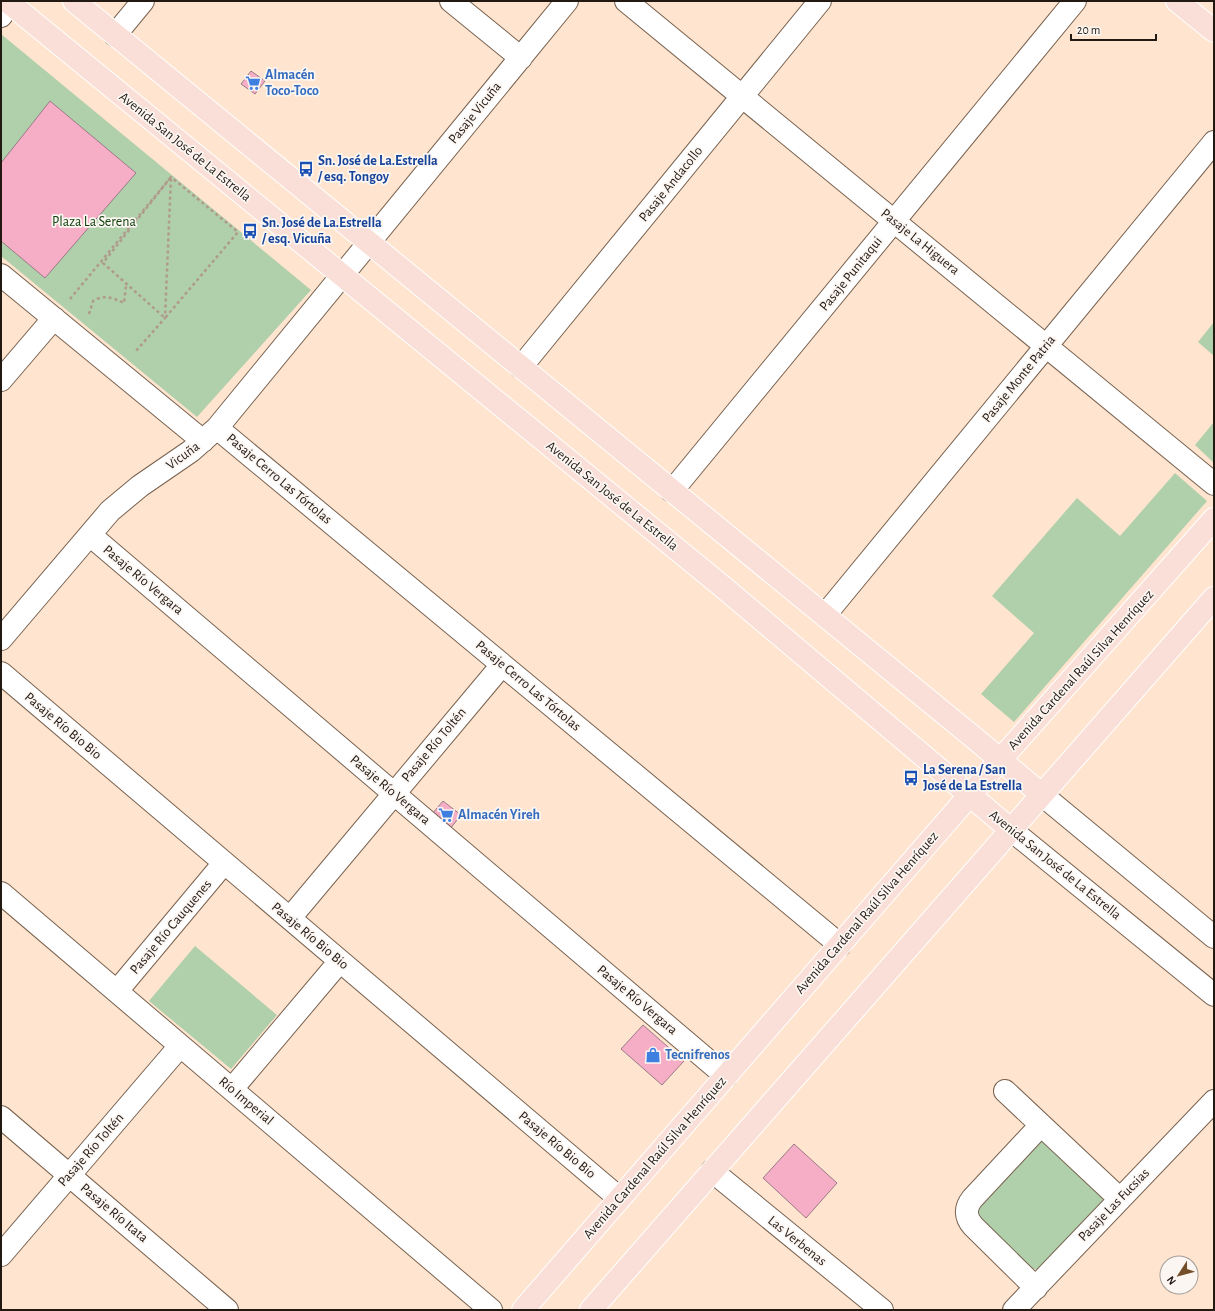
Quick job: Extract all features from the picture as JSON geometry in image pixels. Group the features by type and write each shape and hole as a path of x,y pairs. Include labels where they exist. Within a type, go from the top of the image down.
{"main road":[{"path":"74,1 825,615 1041,794"},
{"path":"1177,1 1214,31"},
{"name":"Avenida San José de La Estrella","path":"6,7 342,276 716,582 1010,829"},
{"name":"Avenida Cardenal Raúl Silva Henríquez","path":"523,1310 970,795 1214,519"},
{"path":"591,1310 1010,829 1214,598"}],"street":[{"path":"115,35 143,1"},
{"path":"451,1 521,58"},
{"name":"Pasaje Vicuña","path":"369,243 567,1"},
{"name":"Pasaje La Higuera","path":"626,1 1214,484"},
{"name":"Pasaje Andacollo","path":"521,367 820,1"},
{"name":"Pasaje Punitaqui","path":"672,491 1075,1"},
{"name":"Pasaje Monte Patria","path":"825,615 1214,142"},
{"name":"Vicuña","path":"1,639 110,512 125,498 210,435 369,243"},
{"name":"Pasaje Cerro Las Tórtolas","path":"1,274 119,372 210,435 502,665 840,945"},
{"path":"1,380 54,318"},
{"name":"Pasaje Río Vergara","path":"90,535 726,1076"},
{"name":"Pasaje Río Toltén","path":"290,918 502,665"},
{"name":"Pasaje Río Bio Bio","path":"1,673 620,1198"},
{"path":"1041,794 1214,937"},
{"name":"Avenida San José de La Estrella","path":"1010,829 1214,995"},
{"name":"Pasaje Río Cauquenes","path":"117,991 224,863"},
{"name":"Río Imperial","path":"1,893 491,1310"},
{"path":"232,1089 340,961"},
{"name":"Pasaje Río Toltén","path":"1,1255 180,1046"},
{"path":"1005,1091 1120,1199"},
{"name":"Pasaje Las Fucsias","path":"1014,1310 1214,1101"},
{"name":"Pasaje Río Itata","path":"1,1117 228,1310"},
{"path":"1036,1288 973,1226 967,1217 966,1212 972,1199 1041,1125"},
{"name":"Las Verbenas","path":"712,1171 882,1310"}],"path":[{"path":"164,318 126,286 103,263 171,177"},
{"path":"54,318 171,177"},
{"path":"119,372 238,232 171,177"},
{"path":"164,318 171,177"},
{"path":"90,318 89,313 93,301 100,297 113,298 124,303 126,286"}],"green space":[{"name":"Plaza La Serena","path":"1,34 311,290 197,417 1,256"},
{"path":"1214,322 1214,356 1198,342"},
{"path":"1214,422 1214,463 1195,445"},
{"path":"1175,473 1207,501 1014,722 981,694 1034,633 992,596 1077,498 1120,536"},
{"path":"195,946 277,1015 231,1069 149,1001"},
{"path":"1048,1140 1104,1199 1038,1269 1028,1269 976,1217 975,1204 1034,1142"}],"building":[{"name":"Almacén Toco-Toco","path":"251,71 265,81 255,94 241,84"},
{"path":"50,101 136,173 45,278 1,241 1,163"},
{"name":"Almacén Yireh","path":"443,801 461,815 450,829 432,814"},
{"name":"Tecnifrenos","path":"643,1025 684,1061 662,1085 621,1049"},
{"path":"794,1144 837,1183 806,1218 763,1178"}],"place":[{"name":"Almacén Toco-Toco","path":"253,83"},
{"name":"Sn. José de La.Estrella / esq. Tongoy","path":"306,169"},
{"name":"Sn. José de La.Estrella / esq. Vicuña","path":"250,231"},
{"name":"La Serena / San José de La Estrella","path":"911,778"},
{"name":"Almacén Yireh","path":"446,815"},
{"name":"Tecnifrenos","path":"653,1055"}]}
